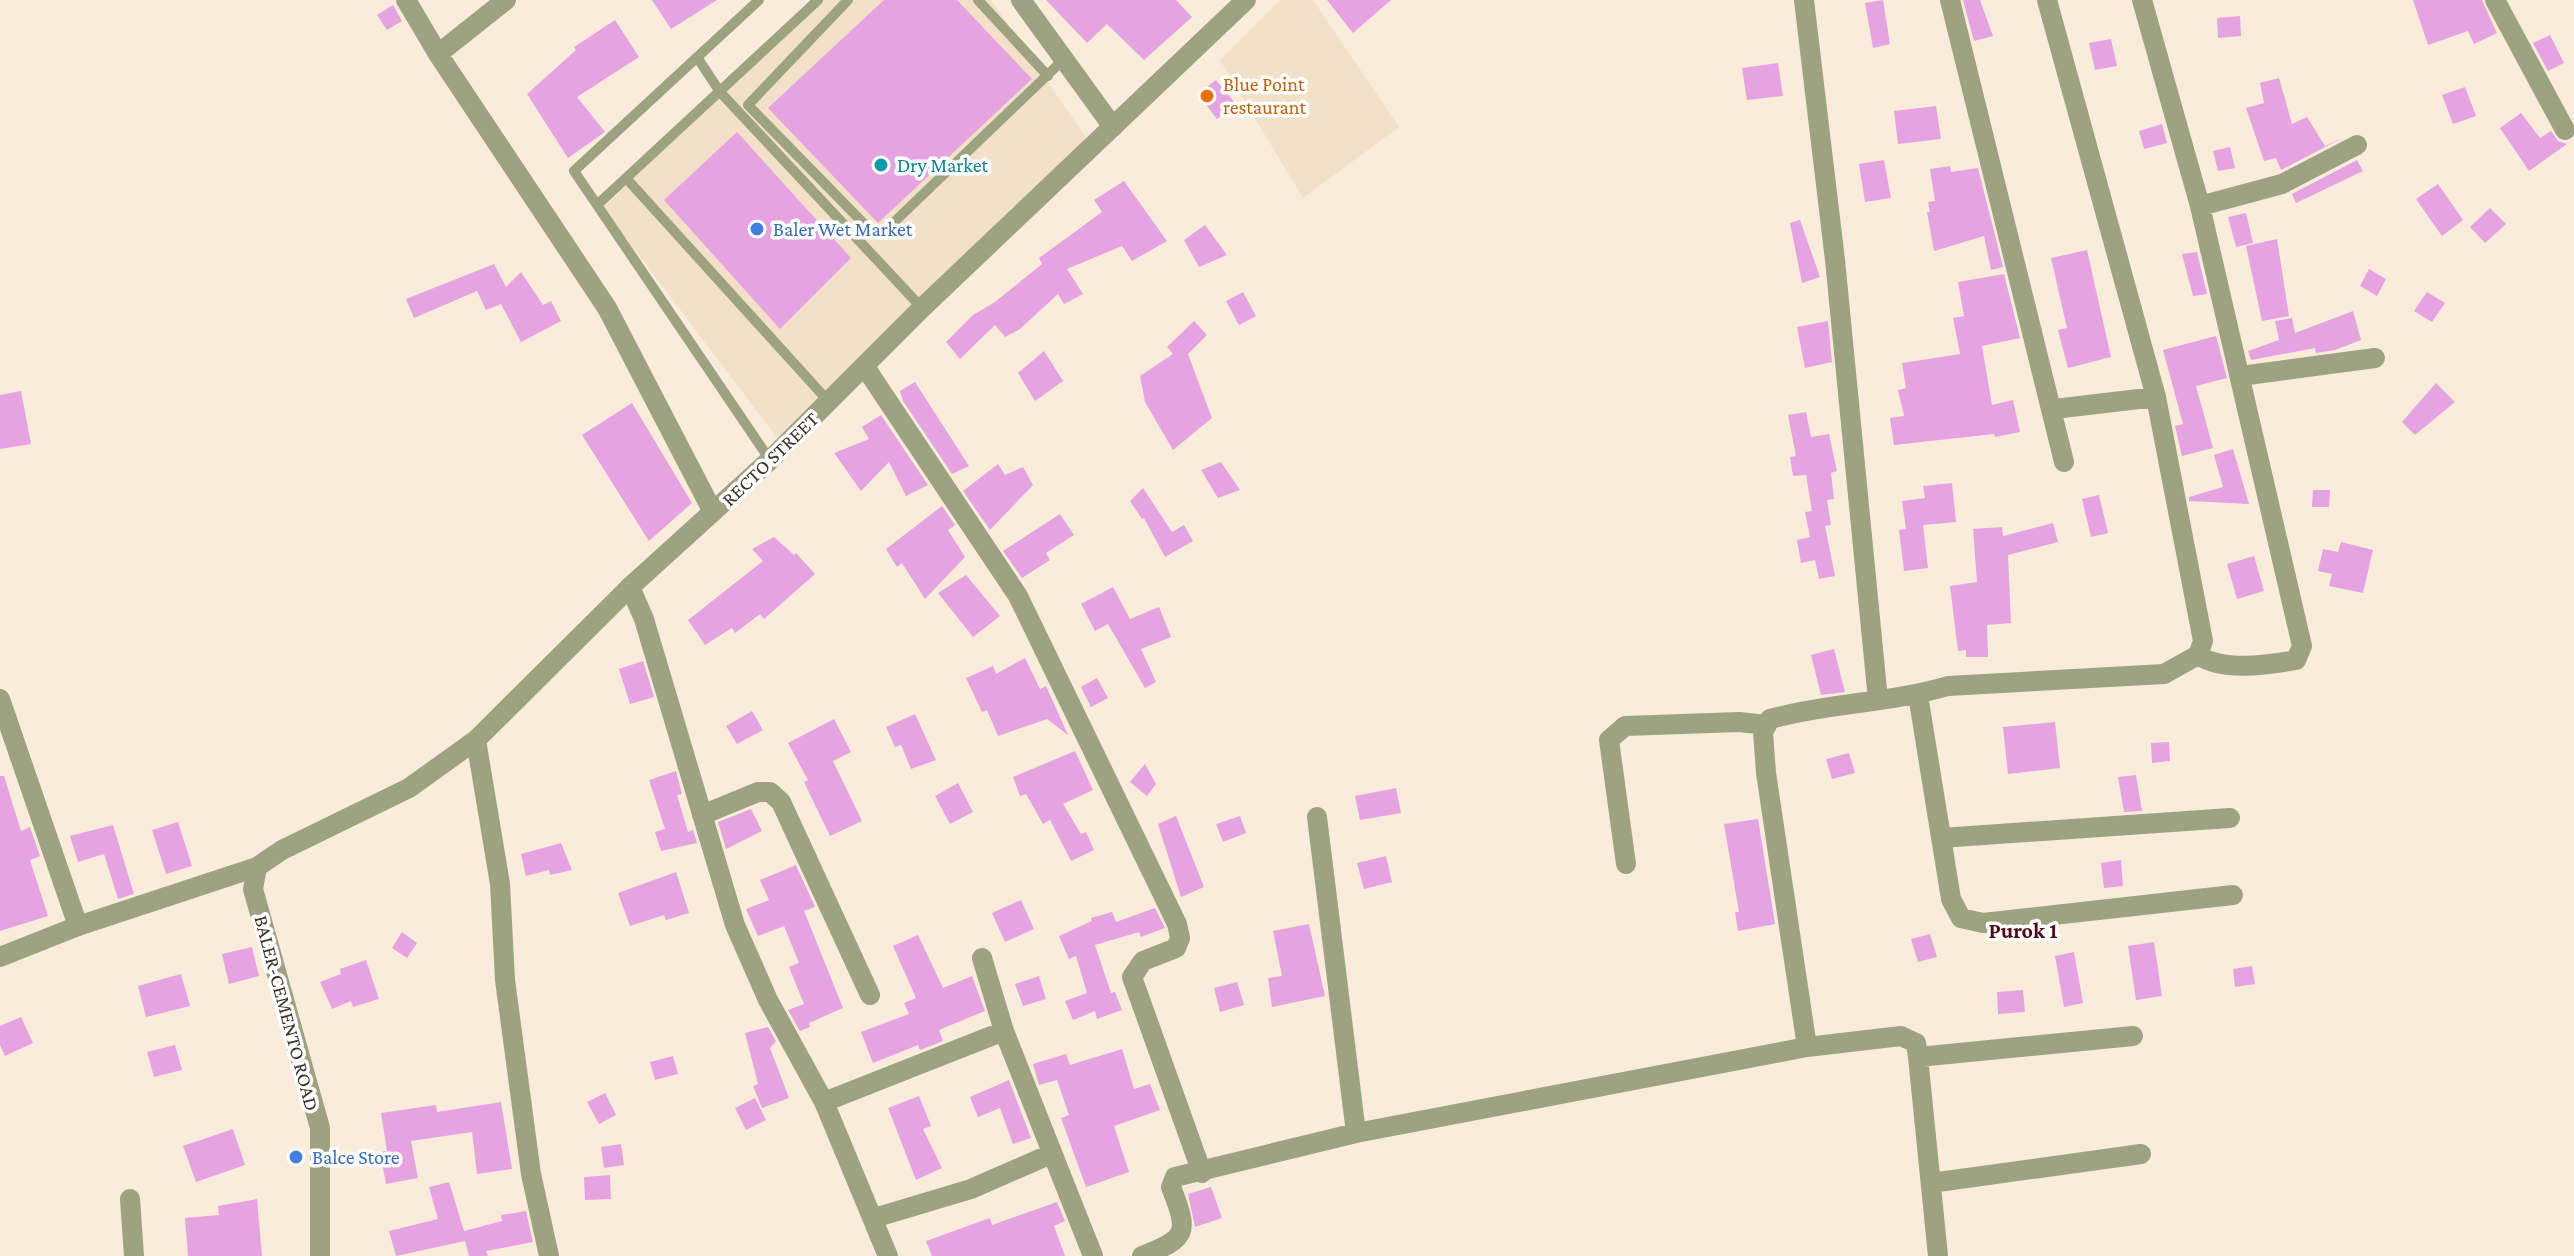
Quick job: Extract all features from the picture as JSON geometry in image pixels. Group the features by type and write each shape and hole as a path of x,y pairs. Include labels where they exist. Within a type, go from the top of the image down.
{"street":[{"path":"406,0 438,54 607,308 713,512"},
{"path":"438,54 506,0"},
{"path":"1021,0 1113,127"},
{"name":"RECTO STREET","path":"0,957 78,926 257,867 282,850 409,788 476,740 630,587 770,460 922,308 1246,0"},
{"path":"1804,0 1835,260 1878,700"},
{"path":"1950,0 2054,409 2064,462"},
{"path":"1807,1047 1766,773 1763,732 1770,719 1806,710 1918,695 1948,686 2164,674 2198,655 2203,641 2156,397 2047,0"},
{"path":"2142,0 2200,206 2241,376 2282,573 2302,646 2296,660 2269,665 2209,663 2198,655"},
{"path":"2495,0 2565,130"},
{"path":"2200,206 2282,184 2357,145"},
{"path":"2241,376 2375,358"},
{"path":"865,367 1018,596 1177,924 1180,938 1176,948 1143,961 1132,977 1202,1173"},
{"path":"2054,409 2156,397"},
{"path":"630,587 644,619 735,925 768,1000 824,1102 888,1256"},
{"path":"1918,695 1951,899 1961,918 1983,923 2233,895"},
{"path":"0,699 78,926"},
{"path":"1626,864 1609,740 1625,726 1739,722 1767,725"},
{"path":"476,740 500,884 505,980 531,1174 549,1256"},
{"path":"702,815 758,792 770,792 781,802 870,995"},
{"path":"1317,817 1356,1133"},
{"path":"1941,838 2230,818"},
{"name":"BALER-CEMENTO ROAD","path":"257,867 253,889 320,1128 320,1256"},
{"path":"982,958 1004,1031 1093,1256"},
{"path":"824,1102 1004,1031"},
{"path":"1142,1256 1174,1244 1180,1235 1180,1210 1171,1187 1175,1177 1202,1173 1356,1133 1807,1047 1901,1036 1916,1043 1938,1256"},
{"path":"1918,1057 2133,1036"},
{"path":"874,1218 971,1189 1051,1154"},
{"path":"1931,1183 2141,1154"},
{"path":"130,1199 134,1256"}],"lane":[{"path":"759,0 574,171 770,460"},
{"path":"597,205 818,0"},
{"path":"848,0 748,105 873,233 882,233 890,226 1063,60"},
{"path":"978,0 1048,76"},
{"path":"697,57 720,92 922,308"},
{"path":"626,178 829,402"}],"shaded area":[{"path":"820,0 991,0 1090,143 778,439 603,208"},
{"path":"1280,0 1313,0 1399,127 1303,198 1220,60"}],"building":[{"path":"652,0 717,0 671,29"},
{"name":"Dry Market","path":"884,0 957,0 1032,79 878,223 768,108"},
{"path":"1046,0 1176,0 1192,17 1144,60 1107,24 1087,43"},
{"path":"1327,0 1391,0 1353,33"},
{"path":"1883,0 1890,44 1873,48 1865,3"},
{"path":"1963,0 1980,0 1993,36 1974,41"},
{"path":"2413,0 2482,0 2497,33 2474,44 2468,31 2428,45"},
{"path":"393,5 402,21 387,30 377,15"},
{"path":"2240,16 2241,36 2218,38 2217,18"},
{"path":"615,20 639,57 577,97 605,132 568,158 527,94 576,50 574,47"},
{"path":"2550,35 2564,63 2548,71 2533,43"},
{"path":"2111,39 2117,66 2095,70 2089,43"},
{"path":"1778,63 1783,96 1747,100 1742,68"},
{"path":"2279,78 2292,124 2307,117 2325,146 2344,137 2281,170 2276,158 2264,161 2246,108 2264,103 2260,83"},
{"path":"1216,80 1236,104 1217,119 1198,94"},
{"path":"2465,87 2476,116 2453,124 2442,95"},
{"path":"1936,106 1941,139 1898,144 1894,111"},
{"path":"2521,113 2540,138 2551,131 2558,141 2567,144 2529,171 2500,128"},
{"path":"2162,124 2167,143 2144,149 2139,131"},
{"name":"Baler Wet Market","path":"737,132 851,258 780,329 664,200"},
{"path":"2230,147 2235,168 2218,171 2213,151"},
{"path":"1884,160 1891,198 1865,202 1859,164"},
{"path":"2357,160 2363,171 2296,203 2292,194"},
{"path":"1950,166 1951,172 1978,168 2003,267 1991,270 1984,236 1934,251 1927,212 1930,212 1928,202 1935,201 1930,169"},
{"path":"1124,181 1167,241 1132,261 1122,246 1067,269 1083,294 1064,304 1058,294 1020,329 1005,337 995,325 960,359 946,342 973,315 995,302 1042,264 1039,258 1102,212 1094,200"},
{"path":"2438,184 2463,220 2442,236 2416,199"},
{"path":"2490,208 2506,224 2485,243 2470,227"},
{"path":"2246,213 2253,243 2236,247 2228,217"},
{"path":"1800,220 1820,277 1802,283 1790,223"},
{"path":"1205,225 1227,255 1199,267 1184,240"},
{"path":"2277,239 2289,316 2262,321 2246,246"},
{"path":"2087,250 2111,357 2068,368 2058,330 2067,328 2051,258"},
{"path":"2197,252 2207,294 2193,296 2182,254"},
{"path":"494,264 506,287 521,272 543,305 551,301 561,321 521,342 501,304 486,310 477,291 414,318 406,299"},
{"path":"2369,269 2386,279 2377,296 2360,286"},
{"path":"2004,274 2020,338 1982,346 1992,405 2013,400 2020,432 1995,437 1994,434 1894,445 1890,418 1904,416 1898,390 1906,388 1902,363 1960,354 1953,318 1964,316 1958,282"},
{"path":"1243,292 1256,316 1239,325 1226,301"},
{"path":"2427,292 2445,303 2432,322 2414,311"},
{"path":"2353,311 2361,340 2335,350 2316,353 2315,348 2251,360 2248,351 2279,340 2275,321 2292,318 2295,333"},
{"path":"1194,321 1207,335 1188,354 1212,418 1173,450 1145,402 1140,376 1173,354 1167,347"},
{"path":"1828,321 1832,362 1805,368 1797,327"},
{"path":"2216,336 2227,378 2196,386 2213,448 2182,456 2175,426 2183,424 2163,350"},
{"path":"1044,351 1063,381 1035,401 1018,373"},
{"path":"915,382 969,466 952,474 903,401 900,391"},
{"path":"2436,383 2455,402 2415,435 2402,422"},
{"path":"21,391 31,444 0,449 0,395"},
{"path":"632,403 692,503 649,541 582,435"},
{"path":"1806,412 1811,437 1829,434 1837,471 1831,473 1834,499 1827,500 1831,525 1825,526 1835,576 1819,579 1815,560 1801,563 1797,540 1810,537 1805,512 1812,511 1806,475 1793,476 1790,457 1796,456 1788,415"},
{"path":"881,415 928,485 906,496 889,462 861,491 834,453 869,439 862,427"},
{"path":"2233,449 2249,504 2189,501 2189,497 2223,487 2214,455"},
{"path":"1221,462 1240,490 1218,498 1201,470"},
{"path":"998,464 1005,475 1023,467 1033,485 990,530 963,491"},
{"path":"1952,483 1956,522 1923,525 1928,568 1904,571 1899,530 1906,529 1902,501 1925,498 1923,486"},
{"path":"1143,488 1172,532 1184,525 1193,541 1165,557 1144,518 1130,501"},
{"path":"2313,490 2330,490 2329,507 2312,507"},
{"path":"2099,495 2108,533 2091,537 2082,499"},
{"path":"942,506 955,525 948,530 965,557 925,599 902,563 897,567 886,549"},
{"path":"1060,514 1074,535 1046,553 1050,560 1022,578 1003,551"},
{"path":"2053,523 2058,542 2008,555 2011,623 1987,625 1988,657 1966,657 1966,650 1958,651 1950,586 1977,582 1973,529 2002,527 2003,536"},
{"path":"774,537 794,555 796,553 815,574 764,619 760,614 735,633 732,628 705,645 688,620 763,561 752,549"},
{"path":"2341,542 2373,550 2363,593 2329,586 2332,574 2318,571 2323,549 2338,552"},
{"path":"2254,556 2264,591 2237,599 2227,564"},
{"path":"966,575 1000,616 973,637 938,593"},
{"path":"1113,587 1130,619 1159,607 1171,637 1141,649 1156,682 1145,688 1108,624 1095,631 1081,604"},
{"path":"1834,649 1845,692 1821,695 1811,655"},
{"path":"1025,658 1040,689 1046,686 1068,735 1047,719 998,736 987,710 982,712 966,678 993,666 996,674"},
{"path":"643,661 654,697 630,704 619,669"},
{"path":"1097,678 1108,698 1091,707 1081,687"},
{"path":"752,711 763,730 737,744 726,726"},
{"path":"915,714 936,760 911,769 901,745 895,747 886,727"},
{"path":"834,719 851,752 833,761 862,821 830,836 804,782 808,780 788,743"},
{"path":"2055,722 2060,768 2008,774 2003,727"},
{"path":"2169,742 2170,761 2152,763 2151,743"},
{"path":"1075,751 1093,790 1063,804 1081,834 1086,832 1094,850 1071,861 1050,820 1043,824 1026,794 1020,796 1013,777"},
{"path":"1849,753 1855,773 1832,779 1826,759"},
{"path":"1145,764 1156,784 1147,796 1130,782"},
{"path":"676,771 682,794 677,795 688,832 693,830 697,843 661,851 655,832 665,829 649,780"},
{"path":"2136,775 2142,811 2124,812 2118,777"},
{"path":"0,776 4,776 21,831 30,827 40,856 30,860 48,916 0,931"},
{"path":"958,783 973,812 950,824 935,796"},
{"path":"1396,788 1401,813 1360,820 1355,796"},
{"path":"751,809 762,831 726,849 718,822"},
{"path":"1176,816 1204,887 1181,897 1158,824"},
{"path":"1240,816 1246,833 1223,842 1216,824"},
{"path":"1758,819 1775,924 1738,931 1735,912 1739,912 1724,824"},
{"path":"178,822 192,866 166,874 152,830"},
{"path":"113,825 134,894 118,899 104,854 78,862 70,836"},
{"path":"561,843 572,870 550,875 549,870 526,876 521,854"},
{"path":"1386,856 1392,882 1364,889 1357,863"},
{"path":"2121,860 2123,886 2104,888 2101,863"},
{"path":"796,865 815,907 804,911 843,1008 809,1023 810,1027 800,1031 788,1010 804,1004 789,967 799,963 784,926 758,936 746,909 769,900 760,880"},
{"path":"676,872 689,913 666,920 664,915 630,926 618,893"},
{"path":"1021,900 1034,929 1005,942 992,913"},
{"path":"1155,908 1165,928 1141,937 1139,932 1095,945 1111,993 1115,992 1122,1010 1097,1019 1095,1011 1073,1020 1065,1001 1087,993 1076,956 1069,959 1059,936 1092,921 1091,918 1112,912 1116,922"},
{"path":"1309,924 1325,996 1272,1007 1268,978 1282,976 1273,931"},
{"path":"402,932 417,943 407,958 392,948"},
{"path":"1930,934 1937,957 1918,962 1911,939"},
{"path":"918,935 943,988 972,976 985,1011 939,1030 943,1041 920,1050 918,1045 873,1063 861,1032 909,1014 904,1003 916,998 893,946"},
{"path":"2154,942 2162,996 2136,1000 2128,946"},
{"path":"252,947 259,976 229,984 222,954"},
{"path":"2074,952 2083,1003 2064,1007 2055,956"},
{"path":"366,960 379,999 353,1007 351,1001 332,1009 320,982 341,974 340,969"},
{"path":"2252,966 2255,984 2235,987 2233,969"},
{"path":"181,974 190,1006 146,1017 138,986"},
{"path":"1039,976 1046,999 1023,1006 1015,984"},
{"path":"1237,982 1244,1005 1220,1012 1214,988"},
{"path":"2023,990 2025,1012 1998,1014 1997,992"},
{"path":"21,1017 33,1043 5,1056 0,1045 0,1026"},
{"path":"768,1027 776,1041 770,1048 789,1098 762,1108 753,1086 758,1084 745,1033"},
{"path":"175,1045 182,1070 154,1077 147,1052"},
{"path":"1122,1049 1134,1089 1150,1084 1160,1110 1114,1126 1129,1172 1086,1187 1061,1118 1069,1115 1057,1080 1039,1085 1033,1064 1066,1054 1070,1065"},
{"path":"673,1056 678,1074 655,1080 650,1062"},
{"path":"1009,1080 1031,1138 1013,1144 1000,1108 978,1117 970,1097"},
{"path":"605,1093 616,1115 599,1124 587,1102"},
{"path":"919,1096 931,1126 923,1129 942,1168 916,1180 888,1108"},
{"path":"755,1098 766,1120 746,1130 735,1108"},
{"path":"501,1102 512,1169 477,1174 472,1132 411,1141 418,1178 386,1184 380,1152 387,1151 381,1113 436,1105 437,1112"},
{"path":"233,1129 245,1165 196,1182 183,1146"},
{"path":"621,1144 624,1165 604,1168 601,1147"},
{"path":"610,1175 611,1199 585,1200 584,1177"},
{"path":"449,1182 464,1231 502,1221 501,1215 526,1211 533,1242 486,1251 488,1256 469,1256 465,1241 396,1256 389,1231 438,1219 429,1187"},
{"path":"1211,1187 1222,1218 1195,1227 1188,1194"},
{"path":"257,1199 262,1256 188,1256 185,1218 219,1215 218,1206"},
{"path":"1057,1202 1065,1221 1054,1226 1065,1256 932,1256 926,1241 990,1218 992,1225"}],"place":[{"name":"Blue Point restaurant","path":"1207,96"},
{"name":"Dry Market","path":"881,165"},
{"name":"Baler Wet Market","path":"757,229"},
{"name":"Balce Store","path":"296,1157"}],"district":[{"name":"Purok 1","path":"2023,930"}]}
